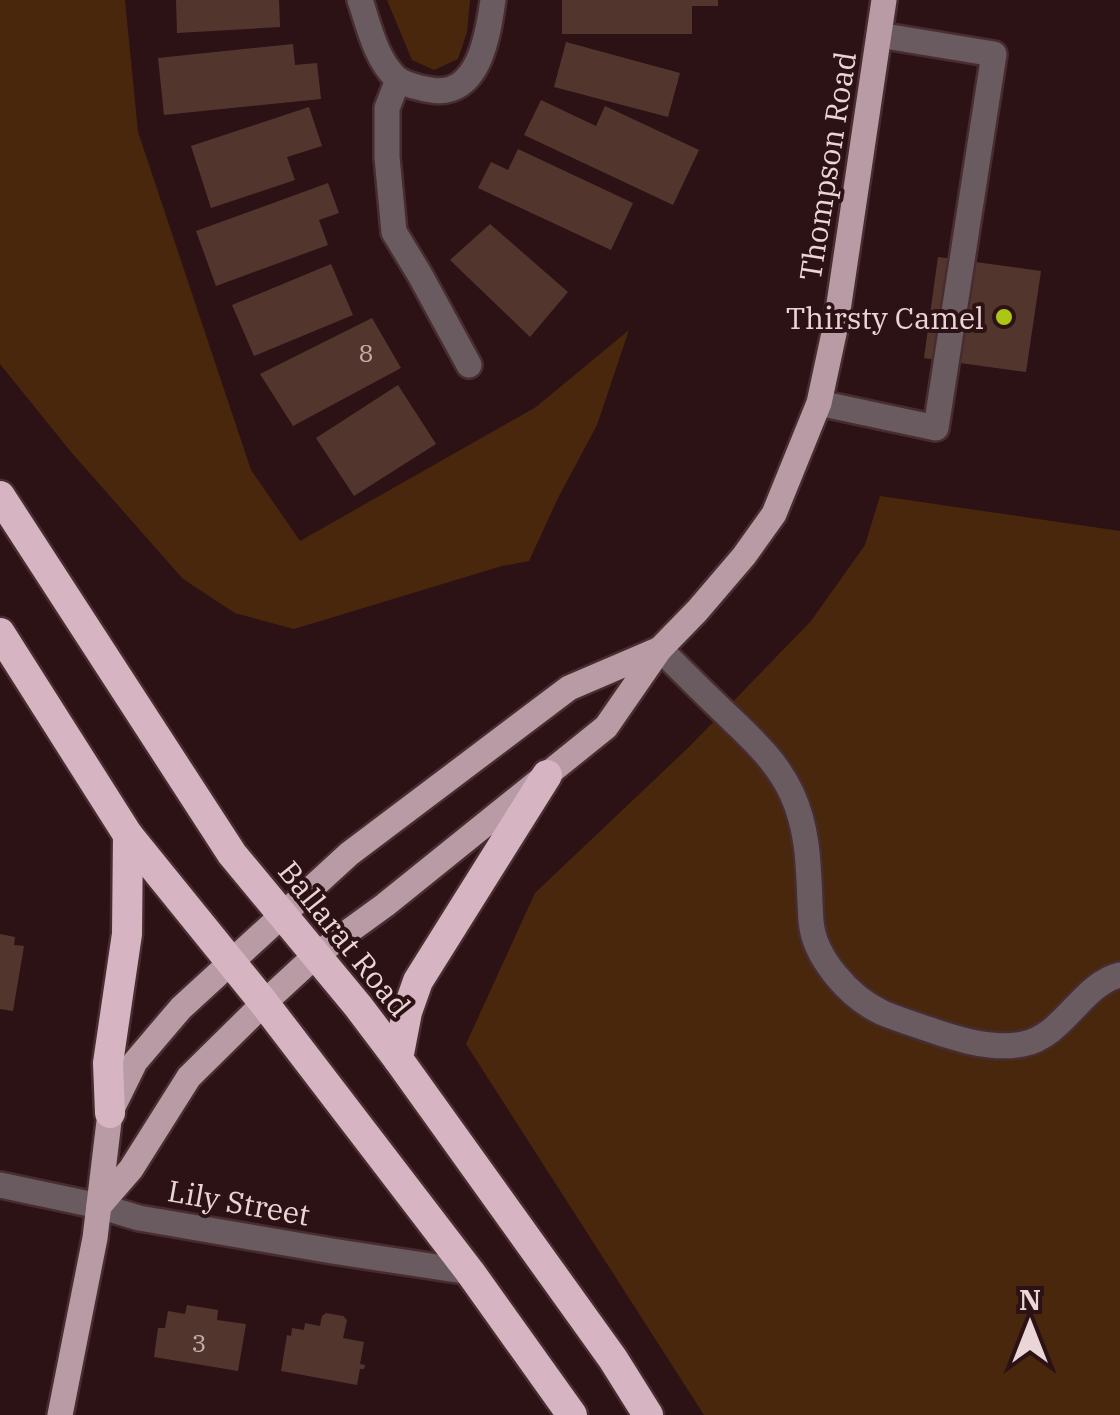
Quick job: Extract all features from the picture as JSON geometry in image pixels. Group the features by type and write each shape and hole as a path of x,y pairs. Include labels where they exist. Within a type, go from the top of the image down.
{"highway":[{"name":"Ballarat Road","path":"0,496 232,854 398,1059 602,1344 648,1415"},
{"path":"0,633 128,835 264,1003 470,1272 572,1415"},
{"path":"398,1059 418,981 547,775"},
{"path":"110,1113 108,1063 127,934 128,835"}],"main road":[{"name":"Thompson Road","path":"98,1206 132,1169 189,1076 264,1003 316,955 385,905 606,727 660,649 732,570 774,514 819,403 836,324 884,0"},
{"name":"Thompson Road","path":"60,1415 94,1238 110,1113 135,1062 181,1008 349,854 569,688 660,649"}],"street":[{"path":"360,0 379,56 398,80 439,92 454,90 472,73 488,40 493,0"},
{"path":"819,403 936,428 994,54 879,36"},
{"path":"398,80 387,108 394,232 468,365"},
{"path":"660,649 770,757 792,793 805,828 811,926 822,958 845,986 880,1012 941,1034 998,1046 1025,1044 1048,1034 1102,982 1120,975"},
{"name":"Lily Street","path":"0,1186 140,1218 470,1272"}],"shaded area":[{"path":"0,0 125,0 138,132 251,470 300,541 536,407 629,330 597,425 529,561 294,629 235,613 183,579 0,364"},
{"path":"387,0 470,0 467,32 458,59 434,70 412,60"},
{"path":"880,496 1120,531 1120,1415 704,1415 466,1044 535,893 690,746 811,621 865,545"}],"building":[{"path":"176,0 279,0 280,27 177,33"},
{"path":"562,0 718,0 718,6 692,6 692,34 562,34"},
{"path":"566,42 680,73 668,117 554,87"},
{"path":"293,44 295,65 317,63 321,99 164,115 158,58"},
{"path":"541,100 596,126 605,106 699,150 673,205 524,135"},
{"path":"309,107 322,146 287,157 295,180 211,208 191,146"},
{"path":"518,149 633,203 611,250 478,188 491,162 508,170"},
{"path":"328,183 339,213 319,220 328,245 216,286 196,231"},
{"path":"490,224 568,292 530,337 450,260"},
{"path":"938,257 1041,271 1026,372 924,358"},
{"path":"331,264 353,315 254,356 232,305"},
{"path":"372,318 401,368 293,426 260,374"},
{"path":"398,385 436,444 354,496 316,438"},
{"path":"0,934 15,937 14,945 24,946 13,1011 0,1009"},
{"path":"187,1305 218,1310 217,1320 246,1324 238,1371 154,1357 158,1328 165,1328 168,1311 185,1314"},
{"path":"326,1313 347,1320 343,1338 364,1342 360,1364 365,1365 360,1369 357,1385 281,1371 287,1335 291,1336 292,1328 304,1330 305,1323 320,1326"}],"place":[{"name":"Thirsty Camel","path":"1004,317"}]}
